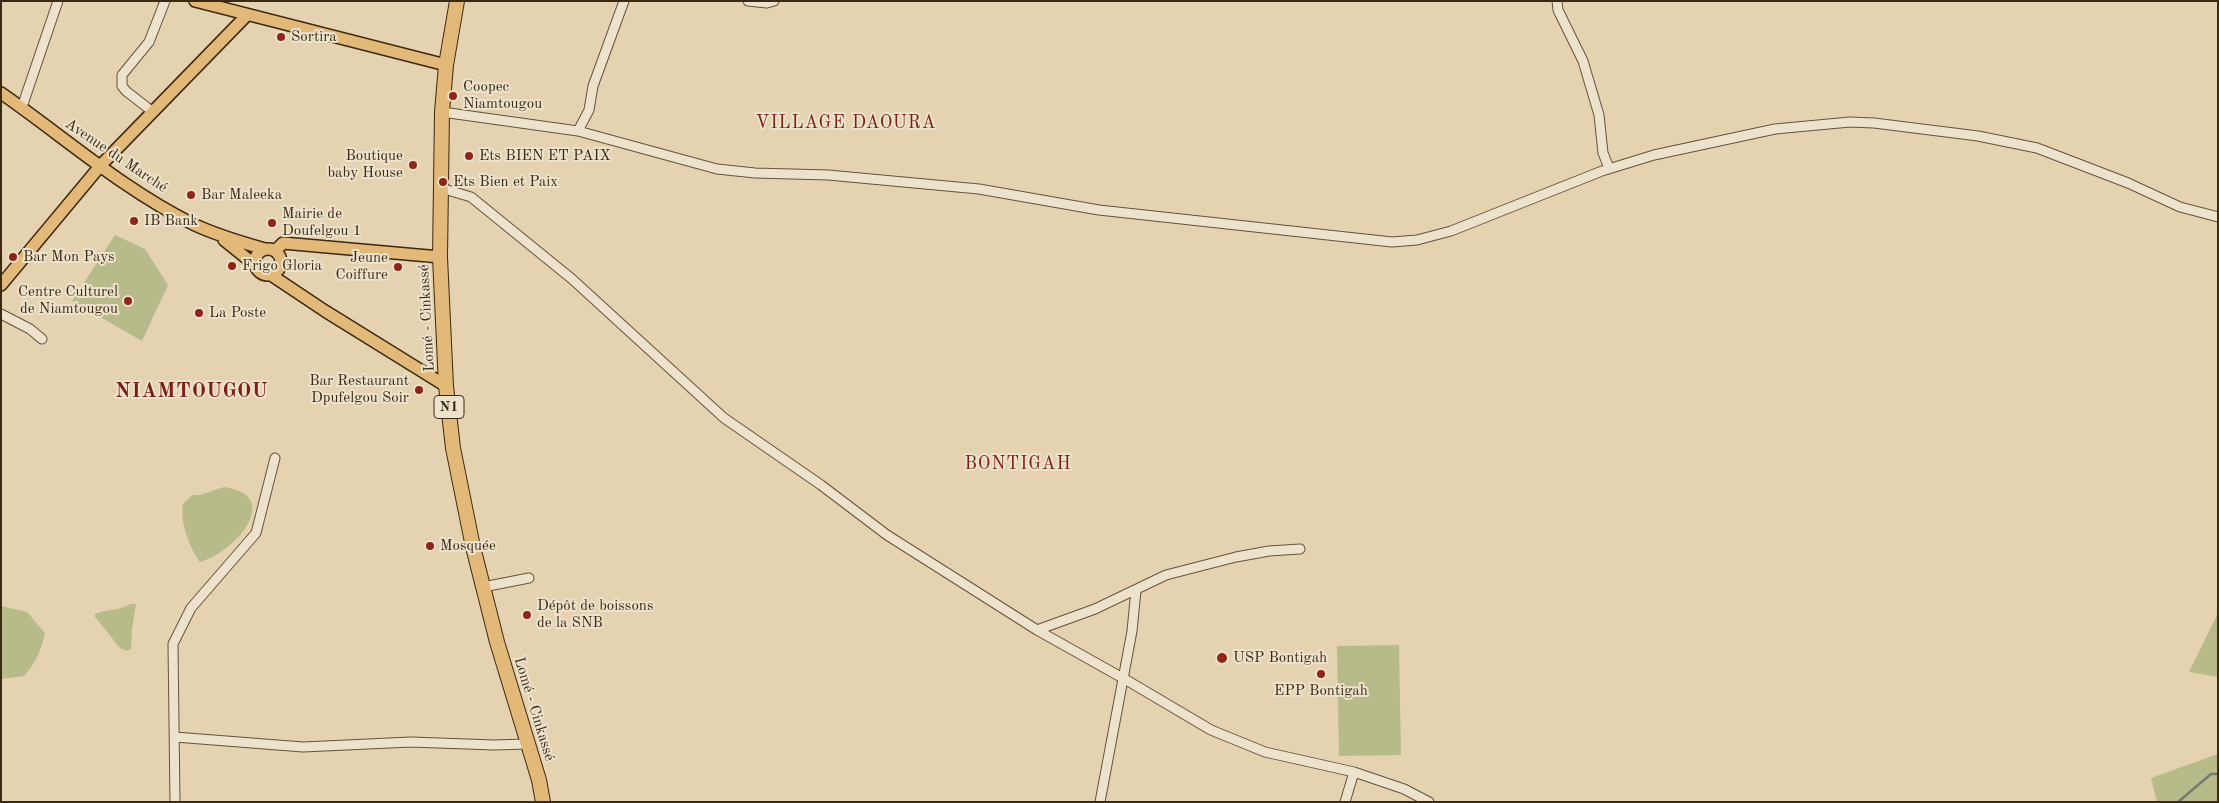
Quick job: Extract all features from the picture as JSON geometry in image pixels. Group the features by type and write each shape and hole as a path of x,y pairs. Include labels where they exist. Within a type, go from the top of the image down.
{"highway":[{"name":"Lomé - Cinkassé","path":"457,1 446,65 442,112 440,257 446,386 453,448 463,502 483,587 539,780 543,802"}],"main road":[{"path":"194,1 215,4 247,15 446,65"},
{"path":"1,284 101,165 247,15"},
{"name":"Avenue du Marché","path":"1,93 101,165 192,223 219,236 270,250"},
{"name":"Avenue du Marché","path":"219,236 255,265"},
{"path":"440,257 283,243 257,255 255,265 261,273 271,275 446,386"},
{"path":"270,250 278,254 281,264 276,272 271,275"}],"street":[{"path":"22,107 58,1"},
{"path":"153,112 126,91 122,86 122,75 149,42 165,1"},
{"path":"578,131 589,110 593,86 624,1"},
{"path":"748,1 768,3 774,1"},
{"path":"1557,1 1558,10 1583,61 1598,115 1603,153 1609,168"},
{"path":"442,112 578,131 718,169 755,173 828,175 979,189 1099,210 1392,242 1417,240 1451,231 1609,168 1654,155 1776,129 1850,122 1874,123 1978,136 2037,148 2128,183 2180,207 2218,217"},
{"path":"441,188 471,197 572,280 724,418 822,485 888,535 1037,630 1122,677 1211,730 1265,752 1354,772 1404,789 1429,802"},
{"path":"1,314 30,329 42,339"},
{"path":"175,802 173,644 191,608 256,533 276,458"},
{"path":"1037,630 1095,609 1166,575 1269,551 1300,549"},
{"path":"483,587 529,578"},
{"path":"1100,802 1132,631 1136,590"},
{"path":"175,737 303,747 411,742 494,745 527,744"},
{"path":"1345,802 1354,772"}],"green space":[{"path":"115,235 145,249 168,285 142,341 72,301"},
{"path":"224,487 242,492 251,501 252,512 248,524 239,537 213,557 200,562 186,534 182,511 183,504 192,495 200,495"},
{"path":"130,604 136,604 131,649 127,651 120,648 95,617 95,614 122,608"},
{"path":"1,606 27,612 45,633 37,656 24,676 1,679"},
{"path":"2218,613 2218,677 2189,672"},
{"path":"1399,645 1401,755 1339,756 1337,646"},
{"path":"2218,754 2218,802 2157,802 2151,778"}],"waterway":[{"path":"2178,802 2211,774 2218,774"}],"place":[{"name":"Sortira","path":"281,37"},
{"name":"Coopec Niamtougou","path":"453,96"},
{"name":"Ets BIEN ET PAIX","path":"469,156"},
{"name":"Boutique baby House","path":"413,165"},
{"name":"Ets Bien et Paix","path":"443,182"},
{"name":"Bar Maleeka","path":"191,195"},
{"name":"IB Bank","path":"134,221"},
{"name":"Mairie de Doufelgou 1","path":"272,223"},
{"name":"Bar Mon Pays","path":"13,257"},
{"name":"Frigo Gloria","path":"232,266"},
{"name":"Jeune Coiffure","path":"398,267"},
{"name":"Centre Culturel de Niamtougou","path":"128,301"},
{"name":"La Poste","path":"199,313"},
{"name":"Bar Restaurant Dpufelgou Soir","path":"419,390"},
{"name":"Mosquée","path":"430,546"},
{"name":"Dépôt de boissons de la SNB","path":"527,615"},
{"name":"USP Bontigah","path":"1222,658"},
{"name":"EPP Bontigah","path":"1321,674"}],"district":[{"name":"VILLAGE DAOURA","path":"846,123"},
{"name":"NIAMTOUGOU","path":"192,392"},
{"name":"BONTIGAH","path":"1018,464"}]}
